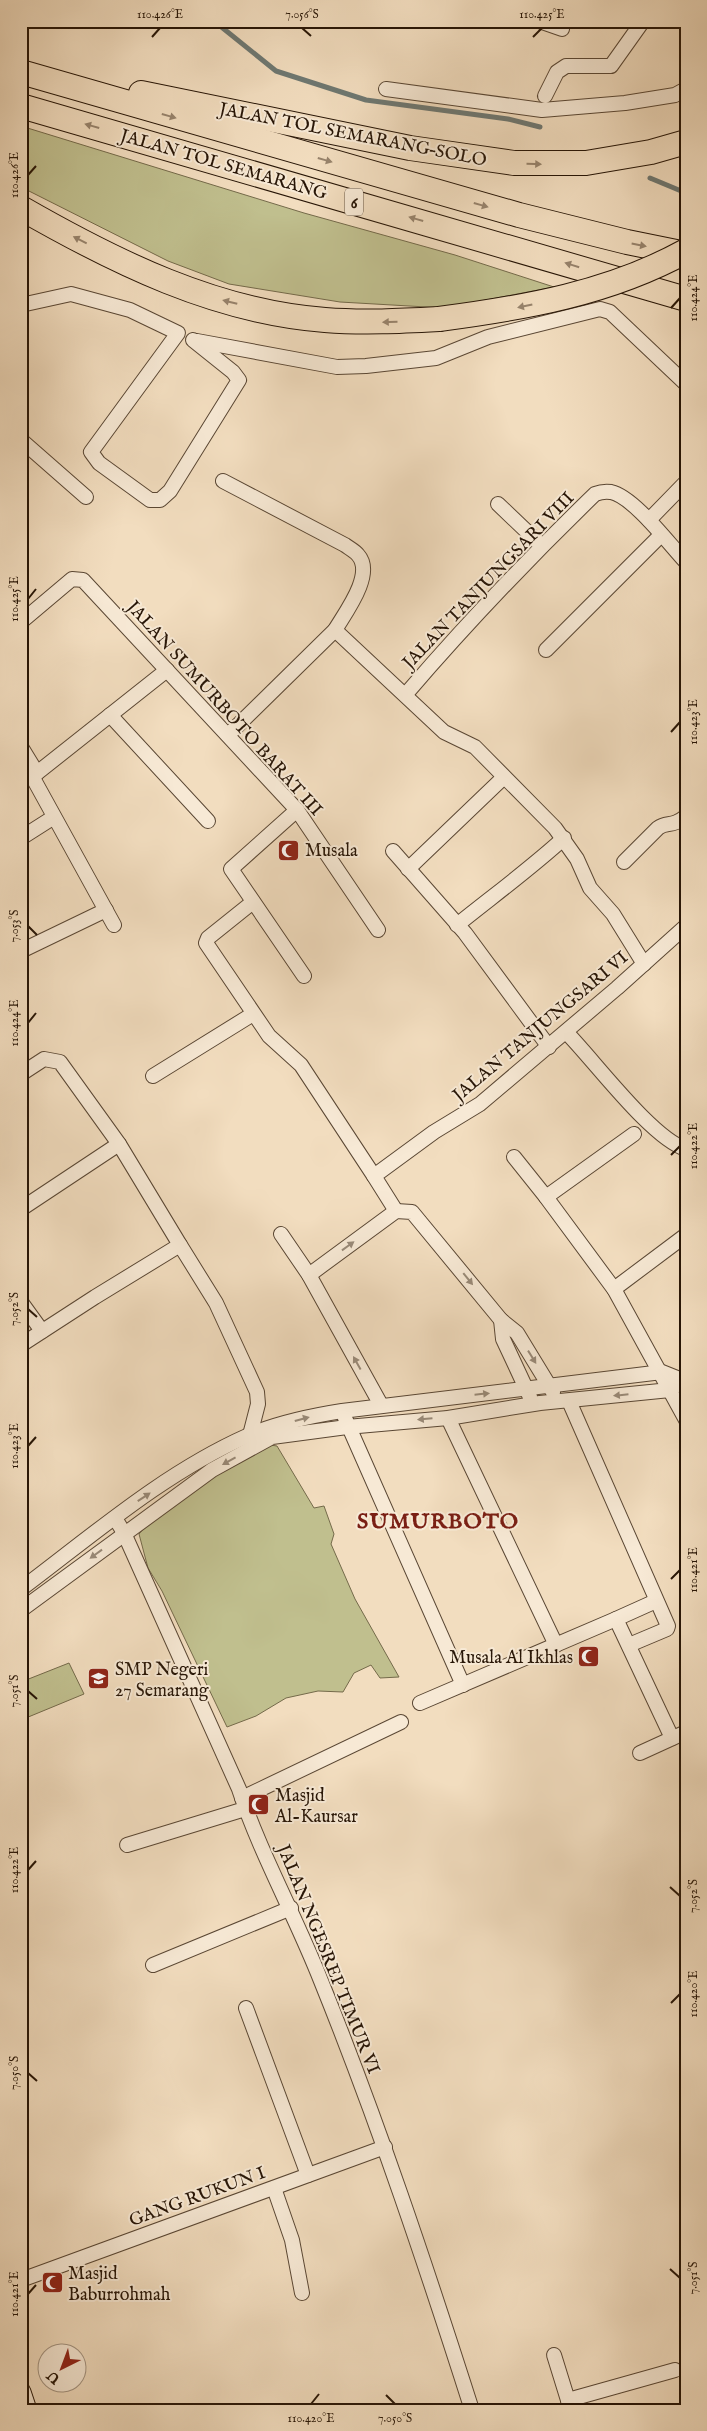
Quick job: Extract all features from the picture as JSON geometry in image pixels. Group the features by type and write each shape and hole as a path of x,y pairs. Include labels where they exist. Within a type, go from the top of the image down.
{"highway":[{"name":"JALAN TOL SEMARANG–SOLO","path":"21,71 410,148 514,164 586,163 643,154 686,142"},
{"name":"JALAN TOL SEMARANG","path":"21,71 519,216 627,242 686,252"},
{"name":"JALAN TOL SEMARANG","path":"21,106 686,298"},
{"name":"6","path":"21,208 121,261 162,280 215,299 270,313 325,320 385,322 439,319 504,310 578,294 639,274 686,252"}],"main road":[{"path":"21,2392 27,2410"}],"street":[{"path":"539,21 562,29"},
{"path":"545,96 561,68 566,66 611,66 643,21"},
{"path":"386,89 542,110 625,103 675,95 686,89"},
{"path":"22,304 70,294 130,310 193,340 233,372 239,380 170,491 160,500 150,500 99,463 91,452 178,333"},
{"path":"193,340 329,365 366,366 436,358 488,337 600,309 610,312 686,384"},
{"path":"21,440 86,496"},
{"path":"223,481 345,545 359,556 363,565 362,579 354,599 335,630 228,735"},
{"path":"649,520 686,482"},
{"name":"JALAN TANJUNGSARI VIII","path":"406,694 447,645 595,494 602,492 618,494 649,520 686,562"},
{"path":"498,504 542,546"},
{"path":"546,650 661,535"},
{"name":"JALAN SUMURBOTO BARAT III","path":"21,622 72,579 78,578 88,584 297,810 378,930"},
{"path":"335,630 406,694 444,732 469,742 564,838 577,859 590,888 613,914 644,964"},
{"path":"114,925 34,782 37,773 167,670"},
{"path":"110,715 208,821"},
{"path":"21,747 37,773"},
{"path":"408,868 504,777"},
{"path":"297,810 231,869 304,976"},
{"path":"624,862 662,825 675,824 686,816"},
{"path":"21,838 54,817"},
{"path":"457,925 514,879 532,868 564,838"},
{"path":"393,851 457,925 549,1046"},
{"path":"253,902 206,940 269,1036 301,1065 396,1211"},
{"path":"21,951 106,910"},
{"name":"JALAN TANJUNGSARI VI","path":"374,1176 434,1132 480,1104 566,1032 686,926"},
{"path":"153,1076 253,1014"},
{"path":"566,1032 637,1111 676,1145 686,1149"},
{"path":"21,1074 44,1059 60,1062 119,1144 216,1303 257,1392 258,1404 250,1435"},
{"path":"546,1197 634,1134"},
{"path":"21,1209 119,1144"},
{"path":"514,1157 614,1289 662,1372 686,1420"},
{"path":"309,1275 396,1211 407,1211 416,1215 501,1320 517,1333 550,1386 563,1401 667,1623 667,1629 629,1645"},
{"path":"281,1234 309,1275 381,1405"},
{"path":"614,1289 686,1235"},
{"path":"21,1345 180,1245"},
{"path":"21,1302 42,1331"},
{"path":"501,1320 503,1340 534,1404"},
{"path":"23,1599 115,1518 204,1457 250,1435 316,1415 381,1405 662,1372 684,1378"},
{"path":"23,1599 124,1533 212,1470 272,1437 347,1427 448,1418 534,1404 670,1390 684,1378"},
{"path":"342,1411 347,1427 463,1685"},
{"path":"448,1418 556,1645"},
{"path":"204,1457 212,1470"},
{"name":"JALAN NGESREP TIMUR VI","path":"115,1518 124,1533 291,1908 384,2147 472,2410"},
{"path":"420,1703 656,1602"},
{"path":"616,1619 672,1738"},
{"path":"127,1845 243,1803 401,1722"},
{"path":"640,1753 686,1732"},
{"path":"154,1965 291,1908"},
{"path":"246,2008 308,2175"},
{"name":"GANG RUKUN I","path":"21,2280 384,2147"},
{"path":"274,2188 292,2240 302,2293"},
{"path":"554,2355 569,2405 675,2370"}],"shaded area":[{"path":"21,126 304,213 455,255 554,287 444,308 340,302 229,284 168,261 21,187"},
{"path":"264,1444 277,1446 314,1508 324,1506 334,1534 331,1544 355,1599 399,1677 380,1678 371,1665 354,1673 343,1692 318,1691 286,1698 256,1716 227,1727 162,1591 148,1568 139,1534 155,1516"},
{"path":"69,1663 84,1694 21,1720 21,1682"}],"waterway":[{"path":"214,21 276,71 366,100 508,119 540,127"},
{"path":"650,178 686,193"}],"place":[{"name":"Musala","path":"289,850"},
{"name":"Musala Al Ikhlas","path":"589,1657"},
{"name":"SMP Negeri 27 Semarang","path":"99,1679"},
{"name":"Masjid Al-Kaursar","path":"259,1805"},
{"name":"Masjid Baburrohmah","path":"52,2283"}],"district":[{"name":"SUMURBOTO","path":"438,1520"}]}
